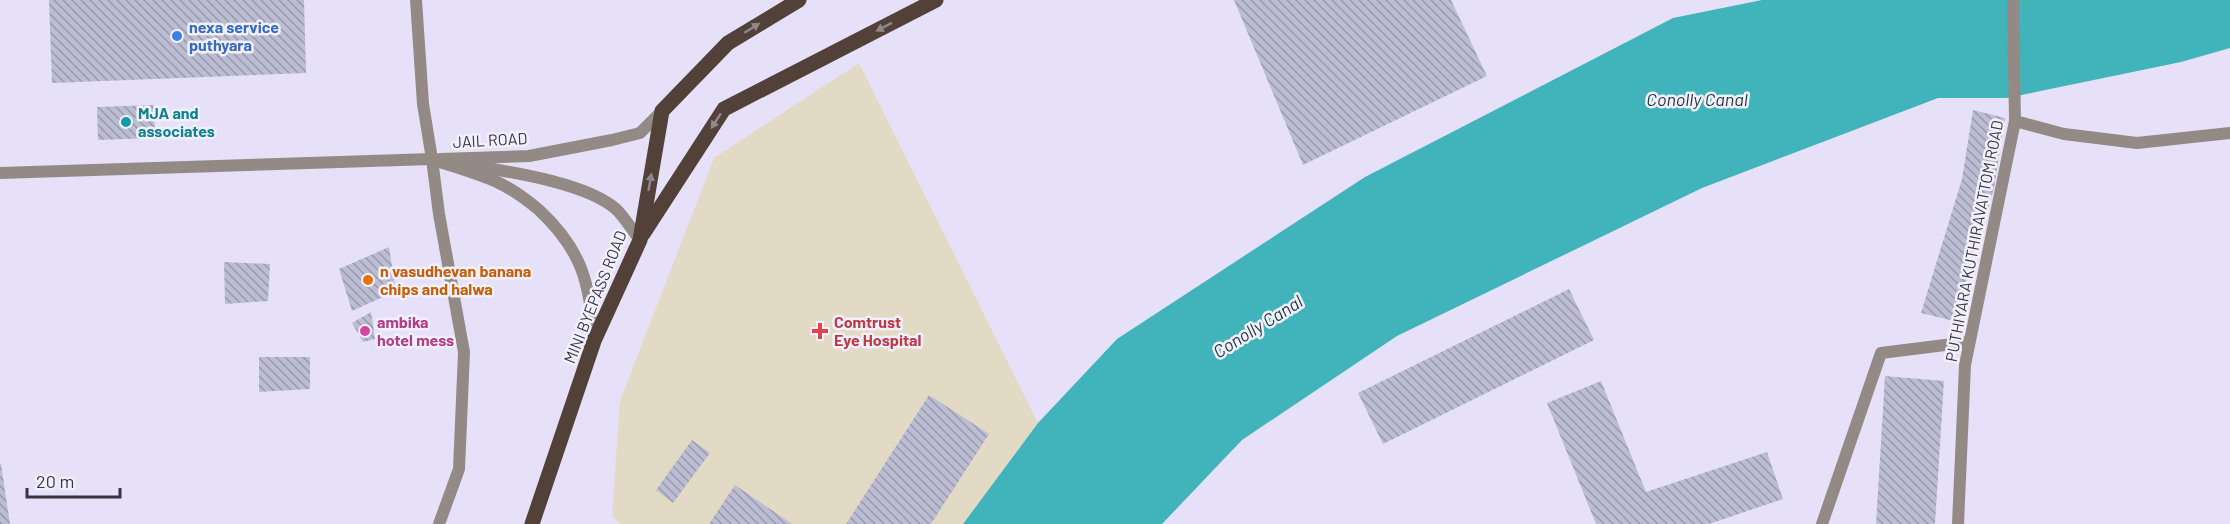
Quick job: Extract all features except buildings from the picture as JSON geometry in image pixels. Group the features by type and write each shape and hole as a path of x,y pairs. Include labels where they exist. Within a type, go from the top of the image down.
{"main road":[{"path":"662,111 728,43 799,0"},
{"path":"640,240 724,109 936,0"},
{"name":"MINI BYEPASS ROAD","path":"532,524 594,341 640,240 662,111"}],"street":[{"name":"JAIL ROAD","path":"416,0 423,104 432,159 529,156 612,140 640,133 662,111"},
{"name":"PUTHIYARA KUTHIRAVATTOM ROAD","path":"1958,524 1965,365 2015,121 2013,0"},
{"path":"2015,121 2064,134 2138,143 2230,133"},
{"path":"432,159 498,183 527,200 558,228 579,260 591,302 594,341"},
{"path":"432,159 439,214 464,352 459,470 439,524"},
{"path":"0,173 432,159 520,173 589,192 616,210 640,240"},
{"path":"1822,524 1881,353 1969,342"}],"shaded area":[{"name":"Comtrust Eye Hospital","path":"859,63 1038,423 963,524 620,524 612,516 620,401 714,158"}],"water":[{"name":"Conolly Canal","path":"1762,0 2230,0 2230,48 2181,62 2007,98 1938,98 1702,188 1397,336 1242,440 1162,524 963,524 1038,423 1117,339 1365,177 1673,18"}],"place":[{"name":"nexa service puthyara","path":"177,36"},
{"name":"MJA and associates","path":"126,122"},
{"name":"n vasudhevan banana chips and halwa","path":"368,280"},
{"name":"ambika hotel mess","path":"365,331"},
{"name":"Comtrust Eye Hospital","path":"820,331"}]}
